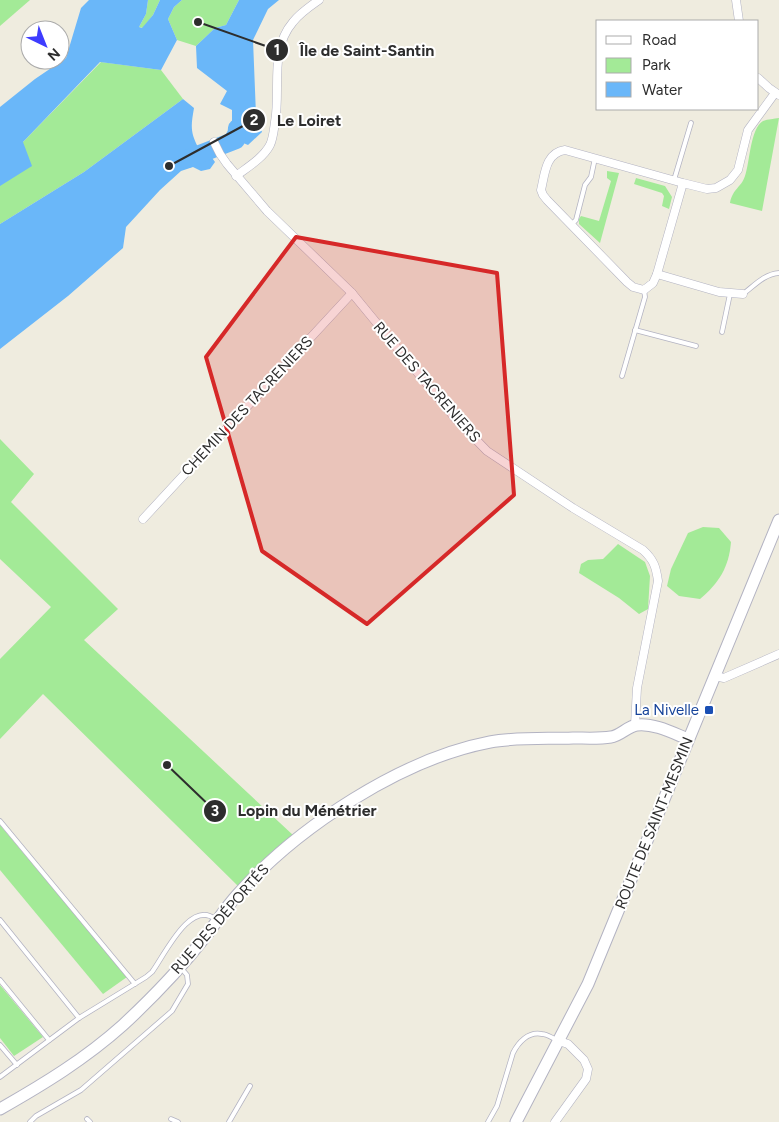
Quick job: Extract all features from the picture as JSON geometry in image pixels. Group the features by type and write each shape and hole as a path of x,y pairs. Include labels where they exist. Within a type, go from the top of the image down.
{"street":[{"path":"236,176 264,154 271,144 277,111 278,57 283,38 291,24 319,0"},
{"path":"736,0 739,20"},
{"path":"683,183 657,274 653,283 644,290 633,287 627,282 543,195 541,190 550,157 565,150 683,183 707,189 716,188 730,180 738,170 748,130 777,94 759,79"},
{"name":"RUE DES TACRENIERS","path":"214,142 236,176 267,211 352,292 454,417 487,450 525,478 643,550 651,558 656,565 658,581 637,688 636,725"},
{"path":"657,274 730,294 743,294"},
{"name":"CHEMIN DES TACRENIERS","path":"143,519 352,292"},
{"name":"ROUTE DE SAINT-MESMIN","path":"516,1122 588,984 779,520"},
{"path":"715,676 724,678 779,654"},
{"path":"636,725 653,726 688,739"},
{"name":"RUE DES DÉPORTÉS","path":"0,1109 46,1083 105,1041 179,967 237,895 268,862 353,799 414,766 459,750 492,742 611,737 636,725"},
{"path":"555,1122 586,1079 588,1069 584,1060 568,1044 559,1041"}],"lane":[{"path":"674,180 691,123"},
{"path":"572,224 576,220 585,185 591,177 596,158"},
{"path":"743,294 765,277 779,274"},
{"path":"622,376 645,296 644,290"},
{"path":"722,332 730,294"},
{"path":"635,330 696,346"},
{"path":"0,821 135,984"},
{"path":"0,1077 79,1018 146,978 182,927 190,920 204,914 210,915 217,921"},
{"path":"0,920 79,1018"},
{"path":"30,1122 36,1116 81,1090 172,1011 188,984 187,975 179,967"},
{"path":"0,980 49,1040"},
{"path":"488,1122 497,1106 513,1053 522,1039 531,1035 542,1034 559,1041"},
{"path":"0,1045 17,1065"},
{"path":"229,1122 250,1086"},
{"path":"171,1118 178,1122"}],"highlighted area":[{"path":"296,237 497,273 514,495 367,624 262,551 206,357"}],"green space":[{"path":"0,0 30,0 0,26"},
{"path":"148,0 160,0 153,15 143,28 139,27 146,14"},
{"path":"182,0 239,0 226,25 215,28 196,46 177,40 168,19 174,7"},
{"path":"101,62 161,70 183,99 84,172 0,224 0,185 23,142"},
{"path":"779,118 762,211 730,203 733,194 745,176 755,131 763,121"},
{"path":"607,171 619,173 600,243 579,224 579,219 581,216 599,221 611,181 607,178"},
{"path":"636,178 665,186 672,197 669,209 662,206 664,196 662,193 634,184"},
{"path":"0,439 34,474 11,502 118,609 84,640 294,836 238,886 43,694 0,739 0,659 51,607 0,559"},
{"path":"703,527 719,528 731,542 728,559 718,581 700,599 679,596 667,586 671,569 688,533"},
{"path":"618,544 645,562 650,576 648,609 639,614 619,598 579,573 581,564 588,560 603,559"},
{"path":"0,825 127,977 103,994 0,870"},
{"path":"0,985 43,1037 14,1056 0,1038"}],"water":[{"path":"89,0 148,0 146,14 139,27 142,28 153,15 160,0 182,0 174,7 168,19 177,40 161,70 100,62 23,142 32,166 0,186 0,107 48,70 70,70 70,45 81,8"},
{"path":"239,0 279,0 268,9 253,40 256,115 262,132 248,145 236,140 230,147 221,142 232,124 232,110 220,104 227,91 197,68 196,46 215,28 226,25"},
{"path":"183,99 194,108 192,128 198,147 208,146 210,155 215,162 210,169 201,171 193,167 181,171 160,190 126,227 123,248 68,296 0,349 0,224 84,172"}],"waterway":[{"path":"187,159 236,140 237,128"}],"place":[{"name":"Île de Saint-Santin","path":"198,22"},
{"name":"Le Loiret","path":"169,166"},
{"name":"La Nivelle","path":"709,710"},
{"name":"Lopin du Ménétrier","path":"167,765"}]}
